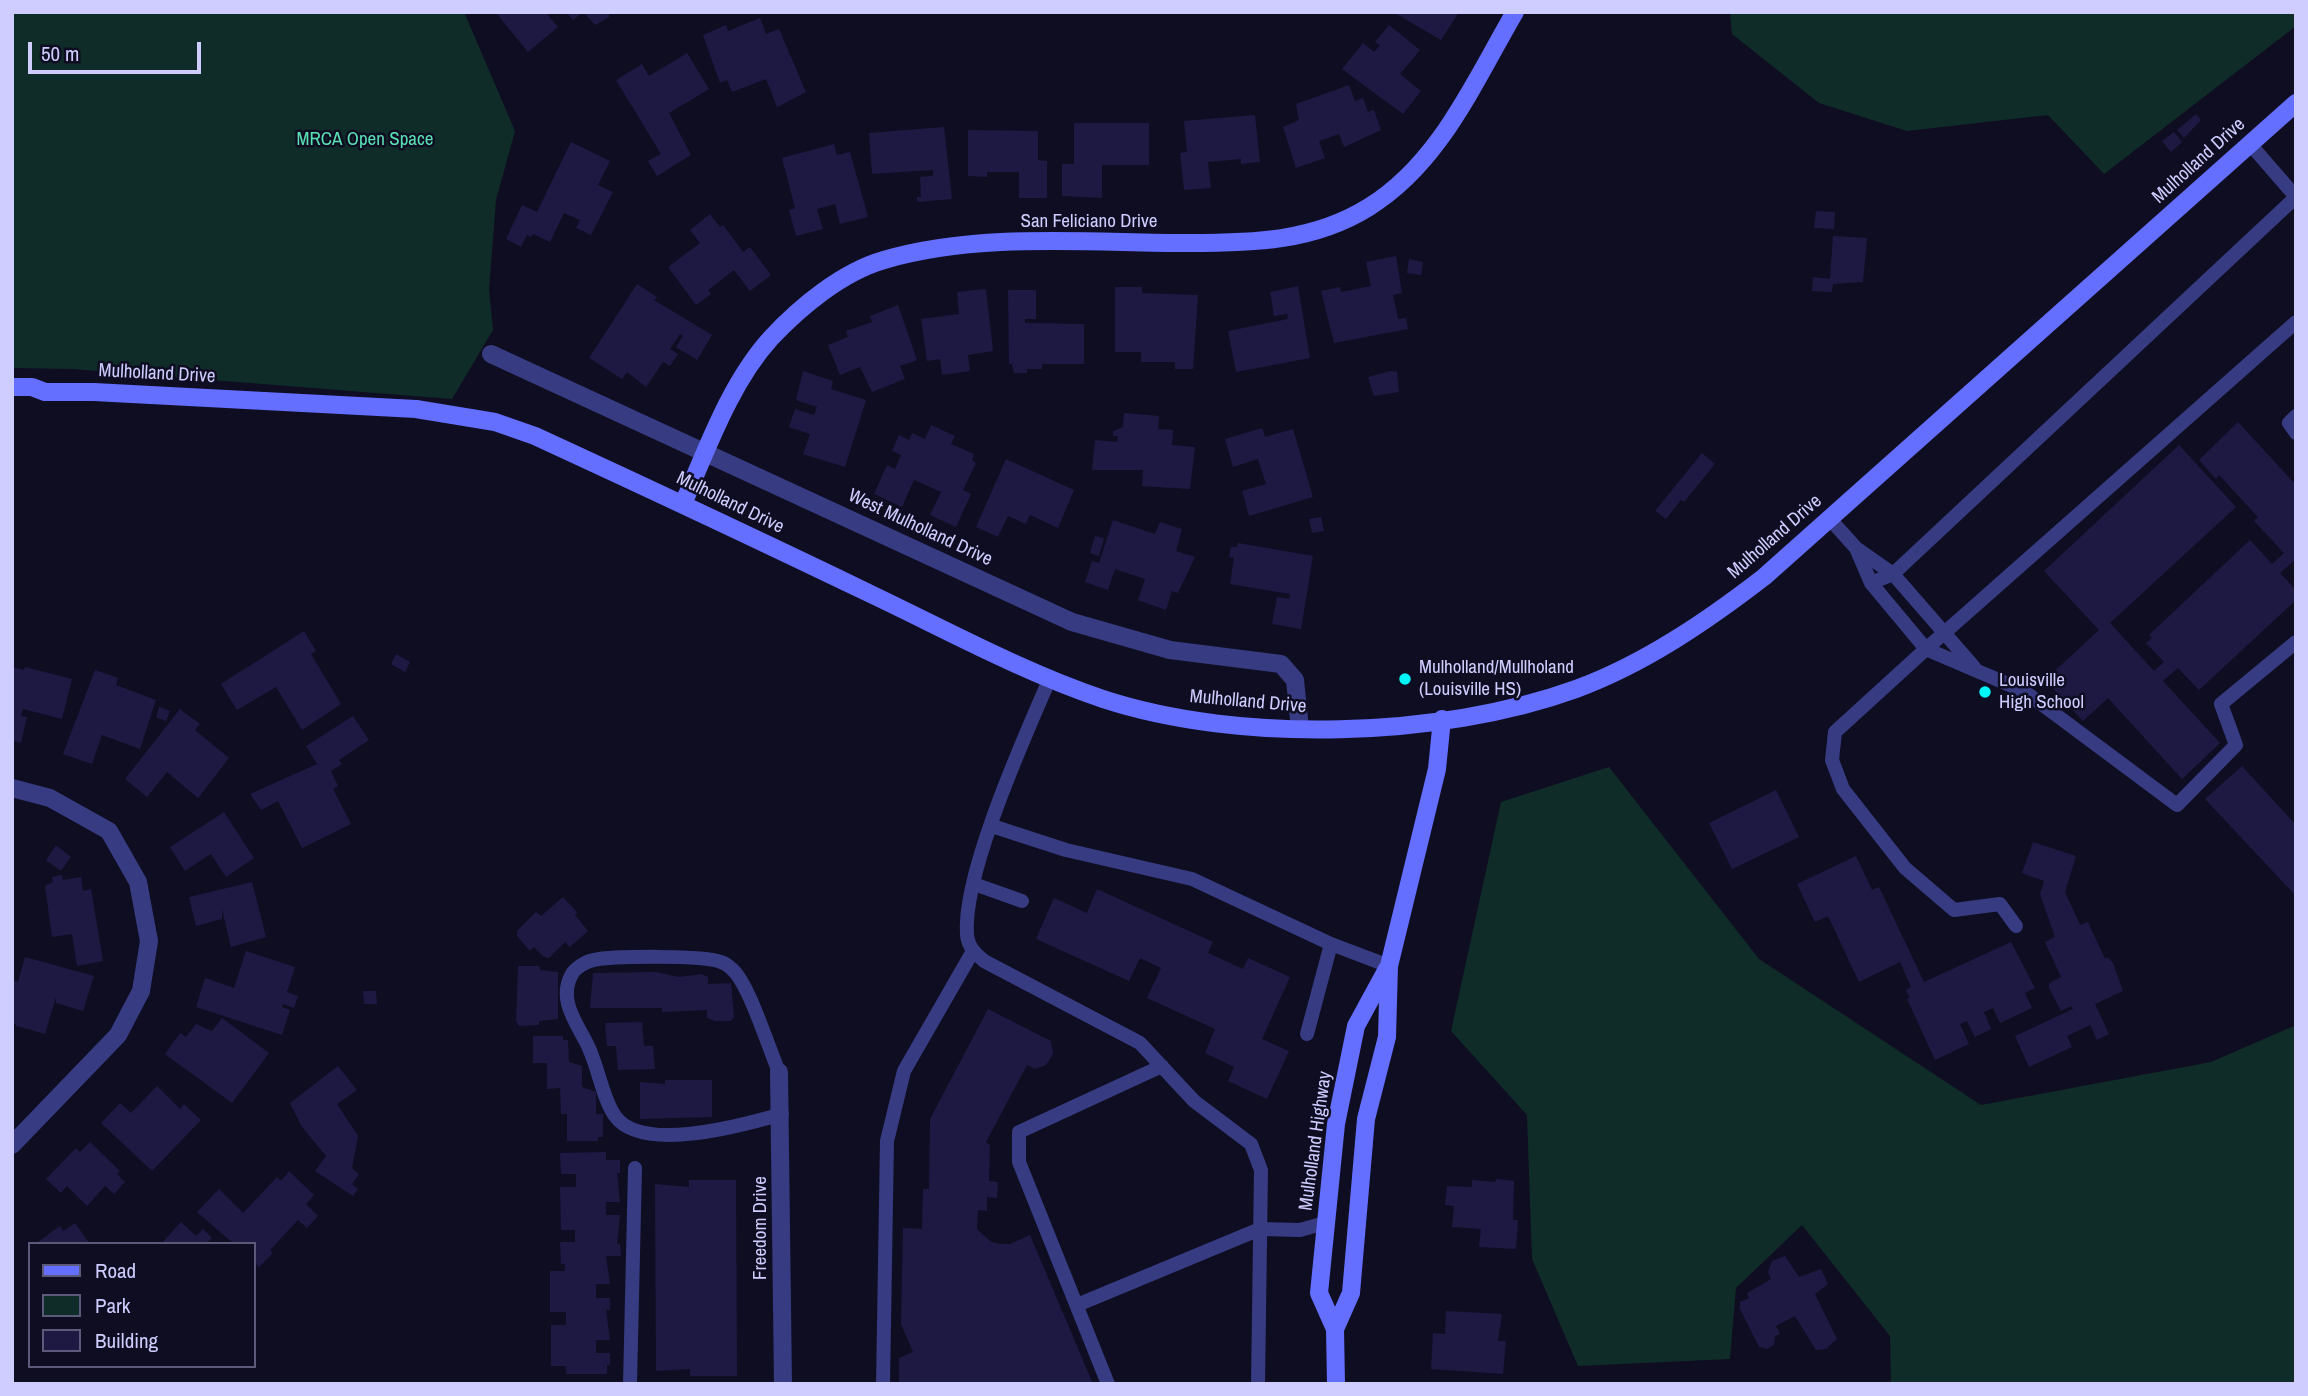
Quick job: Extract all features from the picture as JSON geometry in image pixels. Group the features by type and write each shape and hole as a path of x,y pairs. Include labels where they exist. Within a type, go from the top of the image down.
{"main road":[{"name":"San Feliciano Drive","path":"683,504 739,384 769,340 817,294 881,260 957,244 1256,243 1318,232 1369,207 1415,172 1442,139 1515,12"},
{"name":"Mulholland Drive","path":"12,387 32,387 45,392 120,393 454,414 495,422 536,436 1050,678 1104,699 1215,724 1300,729 1384,726 1442,719 1514,708 1577,689 1627,666 1716,614 1764,577 2296,103"},
{"name":"Mulholland Drive","path":"12,399 32,399 45,392"},
{"name":"Mulholland Highway","path":"1335,1329 1350,1293 1366,1119 1387,1037 1389,965 1437,769 1442,719"},
{"name":"Mulholland Highway","path":"1336,1384 1335,1329 1319,1293 1336,1124 1356,1026 1389,965"}],"street":[{"name":"West Mulholland Drive","path":"491,354 1072,622 1170,650 1281,664 1295,681 1300,729"},
{"path":"12,788 50,798 109,831 138,882 149,940 141,991 118,1035 12,1145"},
{"name":"Freedom Drive","path":"779,1072 782,1114 783,1384"}],"lane":[{"path":"1871,583 1893,574 2296,197 2250,144"},
{"path":"2016,926 2000,904 1954,910 1905,868 1843,789 1832,760 1835,732 2296,322"},
{"path":"2296,416 2289,423 2296,433"},
{"path":"1829,518 1856,548 1893,574 1977,670"},
{"path":"1856,548 1871,583 1926,649 2024,691 2177,805 2236,745 2221,704 2296,642"},
{"path":"1050,678 992,826 974,884 967,936 973,950 984,961 1140,1043 1194,1101 1251,1144 1261,1170 1258,1384"},
{"path":"992,826 1066,850 1192,878 1331,944 1389,965"},
{"path":"974,884 1022,901"},
{"path":"1307,1034 1331,944"},
{"path":"883,1384 887,1141 904,1071 973,950"},
{"path":"779,1072 743,983 732,968 719,961 694,958 592,960 573,971 565,989 570,1012 597,1062 612,1112 621,1124 634,1132 650,1134 725,1130 782,1114"},
{"path":"1108,1384 1019,1162 1019,1132 1162,1066"},
{"path":"630,1384 635,1168"},
{"path":"1077,1305 1260,1229 1300,1230 1325,1223"}],"green space":[{"name":"MRCA Open Space","path":"12,12 464,12 515,131 496,200 489,289 493,330 452,399 73,369 12,368"},
{"path":"1730,12 2296,12 2296,26 2104,174 2048,115 1907,131 1819,103 1732,34"},
{"path":"1609,767 1759,959 1981,1105 2211,1062 2296,1025 2296,1384 1891,1384 1890,1336 1802,1225 1736,1288 1730,1359 1578,1366 1532,1259 1527,1115 1451,1031 1501,802"}],"building":[{"path":"545,12 558,27 528,52 497,14"},
{"path":"566,12 583,12 573,20"},
{"path":"583,12 609,12 609,17 595,25"},
{"path":"1393,12 1459,12 1441,40"},
{"path":"760,18 766,34 779,29 806,92 777,107 766,79 732,92 727,80 720,83 703,35 726,25 728,31"},
{"path":"1389,25 1420,50 1400,74 1421,91 1403,114 1342,69 1363,43 1374,52 1380,45 1375,42"},
{"path":"687,53 709,89 669,113 691,155 657,176 648,161 661,154 616,80 642,64 649,76"},
{"path":"1349,85 1355,101 1363,98 1368,112 1374,110 1381,130 1344,147 1339,134 1319,141 1325,158 1296,168 1283,127 1299,120 1296,104"},
{"path":"2196,114 2201,120 2184,138 2177,130"},
{"path":"1255,115 1260,162 1241,164 1241,159 1208,162 1211,188 1184,190 1180,153 1187,152 1184,121"},
{"path":"1074,123 1149,123 1149,165 1102,165 1102,198 1062,196 1062,164 1074,164"},
{"path":"944,127 952,199 917,202 917,197 921,197 920,177 933,176 933,170 872,174 869,133"},
{"path":"968,130 1038,131 1038,160 1047,161 1047,198 1019,198 1019,172 987,172 987,177 968,176"},
{"path":"2174,132 2182,142 2171,152 2162,141"},
{"path":"571,142 610,161 598,185 613,192 591,235 576,228 580,220 564,213 550,242 533,234 531,237 527,235 521,247 506,239 522,205 537,212"},
{"path":"834,144 837,155 850,152 868,217 840,224 835,204 817,209 823,229 796,236 789,210 795,208 782,158"},
{"path":"1816,211 1835,212 1834,229 1814,228"},
{"path":"710,214 720,227 723,225 743,252 750,247 771,275 750,291 734,270 708,290 711,294 696,305 668,267 700,243 690,230"},
{"path":"1833,236 1867,238 1863,282 1833,284 1832,292 1812,291 1813,277 1830,279"},
{"path":"1396,256 1402,293 1393,295 1398,319 1406,318 1408,329 1334,343 1321,291 1340,287 1341,292 1371,286 1366,262"},
{"path":"1409,259 1423,262 1421,275 1407,273"},
{"path":"637,284 657,297 654,300 712,335 697,360 676,347 683,336 680,334 670,349 678,354 670,366 663,362 646,387 627,372 622,379 589,358"},
{"path":"1298,286 1310,358 1236,372 1228,331 1288,319 1287,314 1274,316 1270,292"},
{"path":"1115,287 1142,287 1142,293 1198,295 1193,369 1175,369 1175,362 1141,362 1141,352 1115,352"},
{"path":"986,289 993,351 968,355 970,371 942,375 940,359 927,361 921,319 959,314 957,292"},
{"path":"1008,290 1036,290 1036,319 1025,319 1025,323 1084,324 1084,364 1042,364 1042,369 1027,369 1027,373 1014,373 1012,364 1009,364"},
{"path":"898,305 917,360 900,366 905,379 872,392 860,367 840,375 828,345 848,337 846,331 872,322 870,316"},
{"path":"803,371 833,381 831,389 866,400 845,467 803,454 810,434 789,427 795,409 814,415 817,407 796,400"},
{"path":"1390,371 1397,372 1399,392 1374,396 1368,377"},
{"path":"1124,413 1159,416 1158,429 1173,430 1172,445 1195,447 1190,489 1142,486 1143,470 1092,470 1095,440 1117,442 1118,436 1113,436 1113,431 1123,427"},
{"path":"2238,422 2296,485 2296,559 2280,573 2296,590 2296,600 2199,690 2178,668 2163,681 2220,743 2182,779 2108,698 2083,721 2045,680 2099,630 2044,571 2179,445 2236,507 2110,623 2154,671 2164,662 2146,643 2152,638 2149,635 2250,540 2272,564 2284,553 2254,521 2258,517 2219,475 2216,479 2199,460"},
{"path":"931,425 955,436 951,444 974,454 972,460 976,463 963,490 971,494 956,527 930,515 941,492 914,480 902,507 874,494 887,465 895,469 901,455 892,451 899,435 909,440 912,433 925,439"},
{"path":"1262,428 1265,437 1293,429 1313,497 1249,516 1242,491 1266,484 1258,459 1233,467 1225,439"},
{"path":"1702,453 1715,464 1684,502 1681,500 1666,519 1655,511"},
{"path":"1006,459 1074,490 1058,528 1030,515 1026,524 1008,516 998,537 976,527"},
{"path":"1321,517 1324,531 1312,533 1309,519"},
{"path":"1113,520 1155,534 1160,522 1182,529 1176,551 1195,557 1178,593 1172,591 1166,610 1138,600 1145,579 1115,569 1108,590 1085,582 1092,561 1099,563"},
{"path":"1095,536 1104,538 1099,556 1090,553"},
{"path":"1238,543 1313,556 1301,629 1272,624 1277,597 1289,599 1290,594 1230,584 1234,558 1229,557 1231,547 1237,547"},
{"path":"304,631 316,651 311,654 341,704 302,730 276,687 237,710 221,684"},
{"path":"396,654 410,662 405,672 391,664"},
{"path":"12,667 24,670 25,667 72,679 62,719 23,709 21,716 27,717 21,743 12,740"},
{"path":"95,670 118,678 116,685 156,700 140,749 102,735 92,764 63,754"},
{"path":"159,707 170,711 166,721 156,717"},
{"path":"180,709 200,724 195,730 229,758 198,798 167,772 147,797 125,779"},
{"path":"353,716 369,740 339,760 342,764 331,771 338,786 333,789 351,824 302,848 278,801 261,810 250,794 317,764 306,746"},
{"path":"2242,766 2296,825 2296,896 2205,799"},
{"path":"1776,790 1799,837 1732,869 1709,823"},
{"path":"224,812 254,858 226,877 211,854 185,871 170,847"},
{"path":"2033,842 2076,856 2065,892 2080,925 2088,922 2105,959 2107,957 2113,963 2123,991 2095,1004 2109,1034 2097,1040 2090,1025 2067,1036 2072,1047 2029,1067 2015,1036 2073,1009 2071,1006 2061,1011 2049,988 2049,983 2061,977 2045,942 2055,937 2040,894 2044,881 2022,873"},
{"path":"56,845 71,857 61,871 46,860"},
{"path":"1856,856 1872,890 1879,887 1924,982 2011,942 2035,988 2025,993 2032,1008 2000,1023 1993,1008 1984,1012 1991,1029 1975,1037 1967,1021 1960,1024 1969,1044 1935,1060 1907,999 1910,998 1906,990 1911,987 1900,962 1859,982 1828,916 1815,922 1797,884"},
{"path":"62,875 63,880 81,877 83,891 91,889 103,961 77,966 72,934 52,937 45,886 53,882 52,877"},
{"path":"252,882 266,937 231,947 222,909 222,919 196,926 189,897"},
{"path":"1097,889 1213,942 1208,953 1243,969 1248,958 1290,977 1262,1039 1289,1051 1267,1099 1228,1081 1234,1067 1205,1053 1215,1029 1147,998 1161,968 1140,958 1129,981 1036,939 1054,898 1087,913"},
{"path":"563,897 577,912 575,915 588,931 570,947 565,942 549,958 544,957 534,947 530,951 517,936 517,931 536,912 541,916"},
{"path":"246,951 295,967 287,992 298,996 294,1008 283,1004 282,1007 290,1010 282,1035 196,1007 205,978 234,988"},
{"path":"25,957 94,976 83,1011 56,1003 56,997 45,1034 17,1026 12,1021 12,980 18,982"},
{"path":"518,966 539,966 540,970 558,972 558,1019 539,1021 539,1025 519,1026 516,1021"},
{"path":"656,972 679,977 702,974 708,977 708,984 731,983 734,1017 731,1021 715,1021 707,1018 707,1010 662,1012 662,1008 590,1008 593,973"},
{"path":"363,991 376,991 377,1004 364,1004"},
{"path":"988,1009 1051,1041 1053,1054 1046,1065 1035,1069 1027,1065 986,1142 990,1145 989,1181 998,1182 997,1198 987,1197 987,1211 978,1210 977,1229 990,1241 999,1244 1010,1244 1030,1235 1093,1384 899,1384 899,1358 913,1352 901,1324 903,1228 922,1229 923,1189 929,1189 930,1119"},
{"path":"222,1018 269,1053 232,1103 165,1054 180,1033 186,1037 196,1024 212,1031"},
{"path":"642,1022 644,1046 653,1046 655,1069 618,1070 616,1046 607,1046 605,1023"},
{"path":"533,1036 563,1036 563,1040 568,1040 569,1062 582,1066 582,1087 596,1092 596,1114 603,1114 603,1137 598,1137 598,1141 567,1141 567,1114 561,1114 560,1088 547,1089 547,1063 533,1063"},
{"path":"338,1066 357,1090 337,1104 358,1136 352,1168 359,1174 352,1184 358,1189 353,1196 315,1171 326,1156 302,1127 290,1103"},
{"path":"665,1080 712,1080 712,1117 640,1119 640,1082 665,1084"},
{"path":"157,1086 180,1109 184,1104 201,1120 152,1171 101,1123 120,1103 131,1113"},
{"path":"90,1142 120,1171 117,1174 125,1182 114,1194 105,1186 87,1206 67,1186 61,1193 46,1179 76,1148 80,1152"},
{"path":"606,1152 606,1160 620,1160 620,1173 617,1173 620,1202 606,1202 606,1215 620,1215 617,1244 620,1244 621,1256 606,1256 610,1284 596,1284 596,1298 610,1298 610,1310 606,1310 610,1340 596,1340 596,1353 610,1353 610,1365 607,1365 607,1374 566,1374 566,1366 551,1366 551,1325 566,1325 566,1312 550,1312 550,1271 565,1271 565,1264 561,1264 560,1242 575,1242 575,1230 561,1230 560,1187 576,1187 576,1174 561,1174 560,1153"},
{"path":"289,1171 314,1195 306,1204 318,1216 307,1228 298,1220 270,1250 273,1253 259,1267 256,1264 256,1242 232,1242 197,1212 219,1189 243,1213 277,1177 281,1181"},
{"path":"1496,1179 1514,1181 1513,1220 1518,1220 1516,1249 1479,1247 1481,1229 1452,1227 1454,1206 1445,1205 1447,1186 1472,1187 1472,1180 1495,1182"},
{"path":"689,1180 736,1180 737,1376 690,1376 690,1369 656,1371 655,1184 689,1187"},
{"path":"181,1222 196,1236 203,1229 212,1238 208,1242 163,1242"},
{"path":"75,1223 89,1242 38,1242 60,1226 63,1231"},
{"path":"1785,1256 1799,1277 1821,1269 1828,1284 1815,1294 1837,1339 1826,1349 1816,1350 1795,1316 1776,1326 1780,1334 1775,1336 1774,1345 1767,1349 1759,1347 1740,1309 1740,1302 1749,1298 1747,1293 1771,1279 1768,1272 1772,1261"},
{"path":"1446,1311 1502,1314 1498,1341 1506,1341 1503,1374 1431,1369 1433,1333 1445,1334"}],"place":[{"name":"Mulholland/Mullholand (Louisville HS)","path":"1405,679"},
{"name":"Louisville High School","path":"1985,692"}]}
